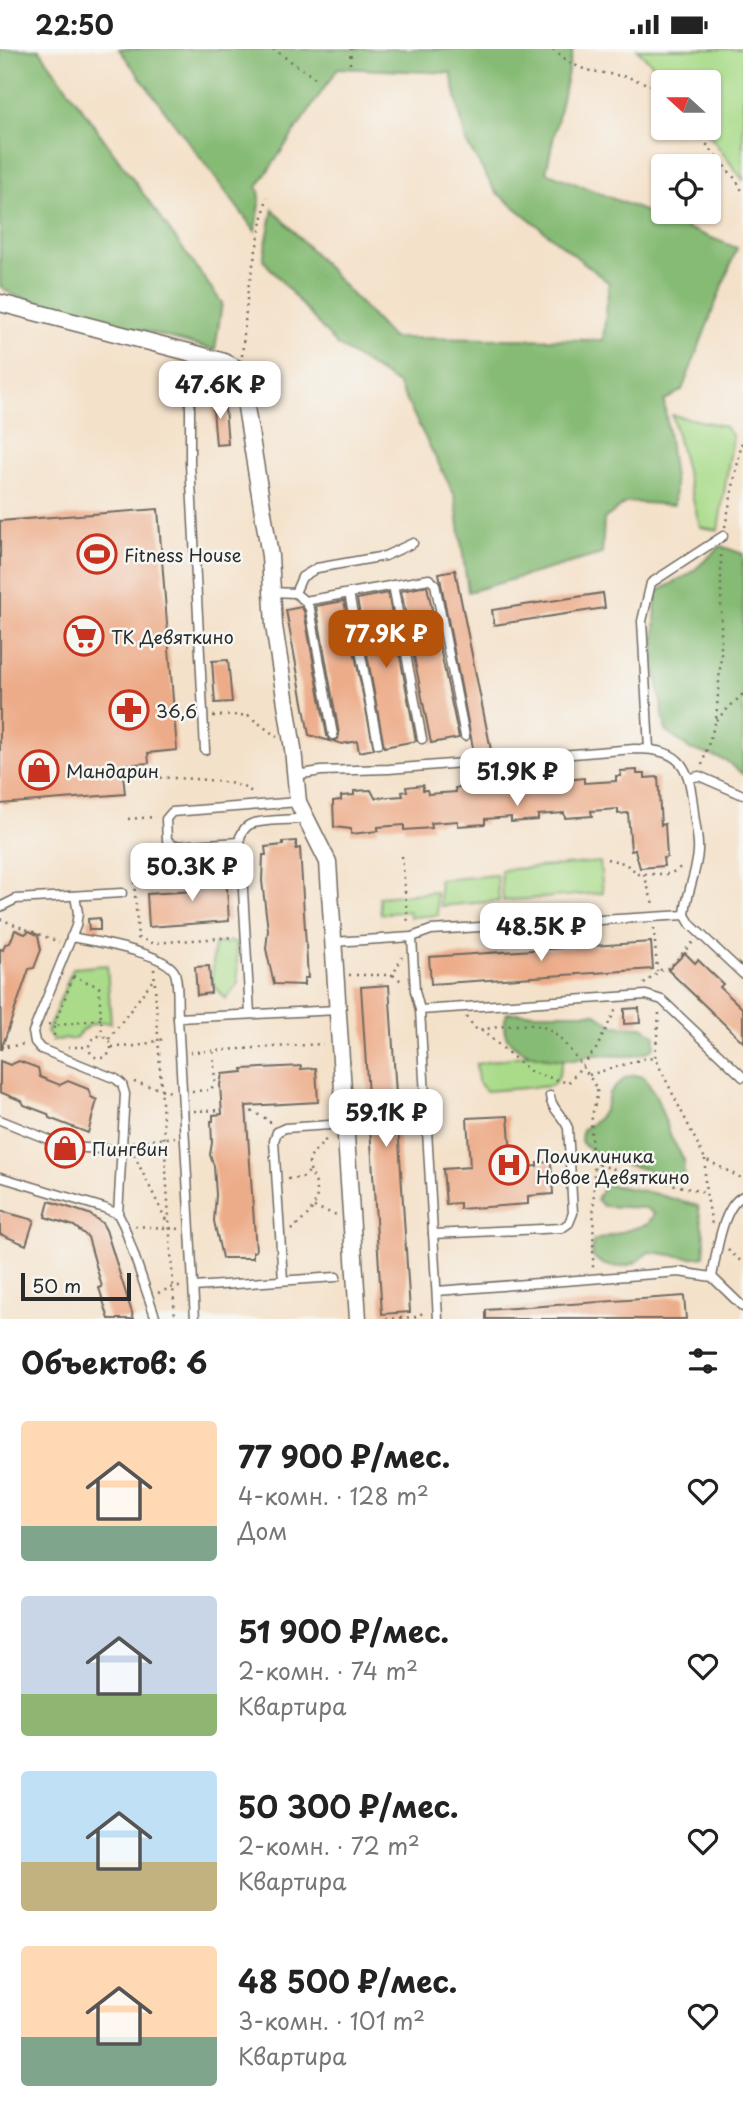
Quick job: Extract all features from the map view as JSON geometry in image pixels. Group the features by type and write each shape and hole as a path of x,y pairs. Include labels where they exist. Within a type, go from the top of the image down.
{"street":[{"path":"0,303 197,354 240,370 270,555 274,626 293,749 298,802 328,862 358,1319"}],"lane":[{"path":"197,354 190,402 190,463 205,750"},
{"path":"649,749 642,621 651,583 723,536"},
{"path":"295,593 302,577 317,568 385,556 412,543"},
{"path":"305,601 429,579 435,583 465,736"},
{"path":"393,585 422,739"},
{"path":"272,592 295,593 305,601 310,610 333,735"},
{"path":"348,593 378,744"},
{"path":"296,775 321,771 389,769 649,749 668,753 695,777 743,795"},
{"path":"695,777 698,850 685,902 685,915 743,974"},
{"path":"240,842 174,846 167,840 166,819 172,812 298,802"},
{"path":"250,1014 240,842 244,828 252,823 304,818"},
{"path":"0,907 16,899 122,893"},
{"path":"75,896 78,913 70,942 33,1032 35,1042 41,1049 53,1051 122,1084 125,1094 124,1145 118,1214 156,1319"},
{"path":"333,942 412,937 431,930 685,915"},
{"path":"412,937 415,991 420,1010 438,1319"},
{"path":"70,942 120,946 169,965 175,974 195,1319"},
{"path":"420,1010 646,995 662,1000 743,1077"},
{"path":"178,1018 338,1010"},
{"path":"433,1234 562,1228 569,1223 573,1213 568,1128 565,1119 551,1103 550,1095"},
{"path":"0,1120 67,1147 124,1145"},
{"path":"283,1280 274,1141 277,1132 285,1128 345,1124"},
{"path":"0,1177 118,1214"},
{"path":"712,1277 729,1210 737,1199 743,1196"},
{"path":"437,1291 679,1272 712,1277 743,1307"},
{"path":"194,1286 336,1277"}],"path":[{"path":"273,49 315,78"},
{"path":"351,49 351,64"},
{"path":"553,49 570,63 586,70 651,84"},
{"path":"703,140 737,181 743,193"},
{"path":"240,370 248,289 267,197"},
{"path":"695,777 716,720 721,656 720,551 743,437"},
{"path":"716,720 743,694"},
{"path":"743,694 743,701"},
{"path":"203,716 247,715 293,749"},
{"path":"153,777 234,783 251,790 260,805"},
{"path":"128,819 166,819"},
{"path":"186,845 192,898"},
{"path":"336,975 393,975 412,937 409,930 402,856"},
{"path":"187,860 241,857"},
{"path":"607,859 624,863 639,874 670,874 689,861 697,860"},
{"path":"644,874 653,902 657,972"},
{"path":"188,876 134,880 138,938 153,943 246,936"},
{"path":"0,919 70,942"},
{"path":"481,1030 531,1072 568,1083 596,1049 618,1005 657,972 668,968 701,934"},
{"path":"153,959 175,1319"},
{"path":"58,970 99,987 102,1036"},
{"path":"74,977 54,1026 53,1051 89,1047"},
{"path":"108,1039 155,977"},
{"path":"662,1000 655,1058 705,1159 706,1193 713,1235 743,1263"},
{"path":"38,1020 54,1026 101,1019"},
{"path":"102,1036 108,1039 112,1047 109,1055 102,1059 91,1054 89,1047 92,1040 102,1036"},
{"path":"112,1047 138,1046 159,1039 179,1038"},
{"path":"0,1042 13,1047"},
{"path":"0,1048 35,1042"},
{"path":"180,1052 340,1043"},
{"path":"122,1084 129,1081 172,1093 211,1090 215,1081 213,1050"},
{"path":"589,1075 655,1058"},
{"path":"245,1108 269,1120 277,1132"},
{"path":"184,1112 222,1109"},
{"path":"280,1238 304,1219 314,1207 317,1191 309,1161 328,1135 328,1125"},
{"path":"170,1229 124,1145 185,1136"},
{"path":"705,1159 743,1178"},
{"path":"599,1165 706,1193"},
{"path":"276,1176 295,1180 310,1171"},
{"path":"314,1207 351,1218"},
{"path":"124,1226 190,1230"},
{"path":"149,1297 173,1287 194,1286"},
{"path":"386,1319 415,1317 437,1305"}],"green space":[{"path":"0,49 39,49 222,303 215,350 13,295 0,286"},
{"path":"119,49 573,49 546,172 651,214 651,224 677,224 737,248 682,390 664,401 675,486 674,505 627,502 604,519 602,554 468,592 455,496 398,384 337,345 263,260 273,209 392,338 603,340 609,283 496,192 466,142 451,73 338,68 257,187 260,203 255,231"},
{"path":"637,49 743,49 743,180 713,140 721,140 721,70 658,70"},
{"path":"672,415 724,426 733,436 718,530 700,527"},
{"path":"721,546 743,554 743,774 725,760 690,749 666,731 654,663 656,592 690,574"},
{"path":"600,862 603,893 503,901 501,870"},
{"path":"497,875 499,901 441,906 439,880"},
{"path":"436,892 438,915 410,917 409,911 381,914 379,897"},
{"path":"236,942 238,985 225,999 212,984 214,944"},
{"path":"107,965 111,1023 90,1025 75,1039 53,1040 47,1032 73,968"},
{"path":"507,1013 595,1013 614,1026 643,1027 655,1035 654,1048 633,1056 595,1055 573,1060 535,1056 514,1045 507,1037 504,1027"},
{"path":"566,1048 558,1078 551,1086 485,1091 478,1081 476,1064"},
{"path":"635,1075 644,1077 656,1096 672,1139 684,1160 683,1180 596,1156 581,1142 582,1130 601,1115 609,1093 625,1078"},
{"path":"605,1184 653,1193 698,1206 705,1241 704,1256 683,1257 648,1252 635,1262 620,1267 598,1261 592,1255 593,1241 648,1224 654,1214 646,1208 603,1206 597,1199"}],"building":[{"path":"224,396 228,444 216,445 212,397"},
{"name":"ТК Девяткино","path":"158,509 177,750 148,753 149,763 122,765 125,794 0,804 0,521"},
{"path":"455,570 491,750 474,753 439,573"},
{"path":"427,586 459,738 431,743 401,591"},
{"path":"388,593 416,741 384,747 357,599"},
{"path":"603,593 605,608 494,625 492,610"},
{"path":"344,601 374,749 359,752 357,741 342,744 333,741 338,739 339,734 316,606"},
{"path":"301,607 330,741 309,735 286,610"},
{"path":"228,660 232,702 215,703 212,661"},
{"path":"637,770 637,774 645,774 645,778 658,777 661,825 665,824 667,857 663,858 664,866 640,868 635,850 631,851 628,813 618,814 618,809 591,811 592,816 565,818 564,813 538,815 538,820 511,822 511,817 485,819 485,824 458,826 458,821 431,823 432,828 404,830 404,825 378,827 378,831 351,834 351,829 334,827 333,801 341,800 341,796 354,795 354,791 371,790 375,798 403,796 402,792 407,791 406,787 423,785 423,790 427,790 428,794 456,792 455,788 460,787 460,783 476,781 481,790 510,788 509,784 514,783 514,779 530,778 531,782 535,782 535,786 567,784 567,780 584,778 584,783 616,781 616,776 621,776 620,771"},
{"path":"296,841 296,849 300,848 308,978 304,978 304,985 274,984 266,949 268,930 262,881 263,855 266,855 265,847"},
{"path":"226,873 229,921 149,927 147,894 195,891 193,875"},
{"path":"100,918 100,930 89,930 88,919"},
{"path":"15,930 38,935 41,950 34,968 29,969 1,1050 0,949 3,950 5,944 10,943"},
{"path":"651,942 653,969 431,984 429,957"},
{"path":"685,953 695,963 698,960 723,984 720,987 743,1009 743,1042 668,970"},
{"path":"209,966 211,993 197,995 195,967"},
{"path":"389,985 410,1312 382,1314 361,987"},
{"path":"639,1008 640,1023 624,1024 624,1009"},
{"path":"0,1061 10,1065 19,1061 38,1068 40,1077 60,1085 68,1081 88,1089 91,1097 97,1100 88,1133 49,1118 48,1114 0,1092"},
{"path":"301,1066 301,1069 316,1068 318,1102 246,1106 256,1251 253,1252 253,1258 222,1258 214,1221 216,1195 214,1166 210,1155 211,1121 213,1115 222,1114 222,1074 243,1072 242,1069"},
{"path":"508,1116 512,1168 551,1162 553,1194 528,1196 528,1204 460,1209 460,1203 446,1204 443,1169 470,1167 467,1118"},
{"path":"49,1201 89,1214 102,1223 134,1319 109,1319 88,1237 74,1226 45,1217"},
{"path":"0,1211 34,1220 26,1245 0,1234"},
{"path":"684,1296 686,1319 486,1319 486,1310"}],"place":[{"name":"Fitness House","path":"97,554"},
{"name":"ТК Девяткино","path":"84,636"},
{"name":"36,6","path":"129,710"},
{"name":"Мандарин","path":"39,770"},
{"name":"Пингвин","path":"65,1148"},
{"name":"Поликлиника Новое Девяткино","path":"509,1165"}]}
